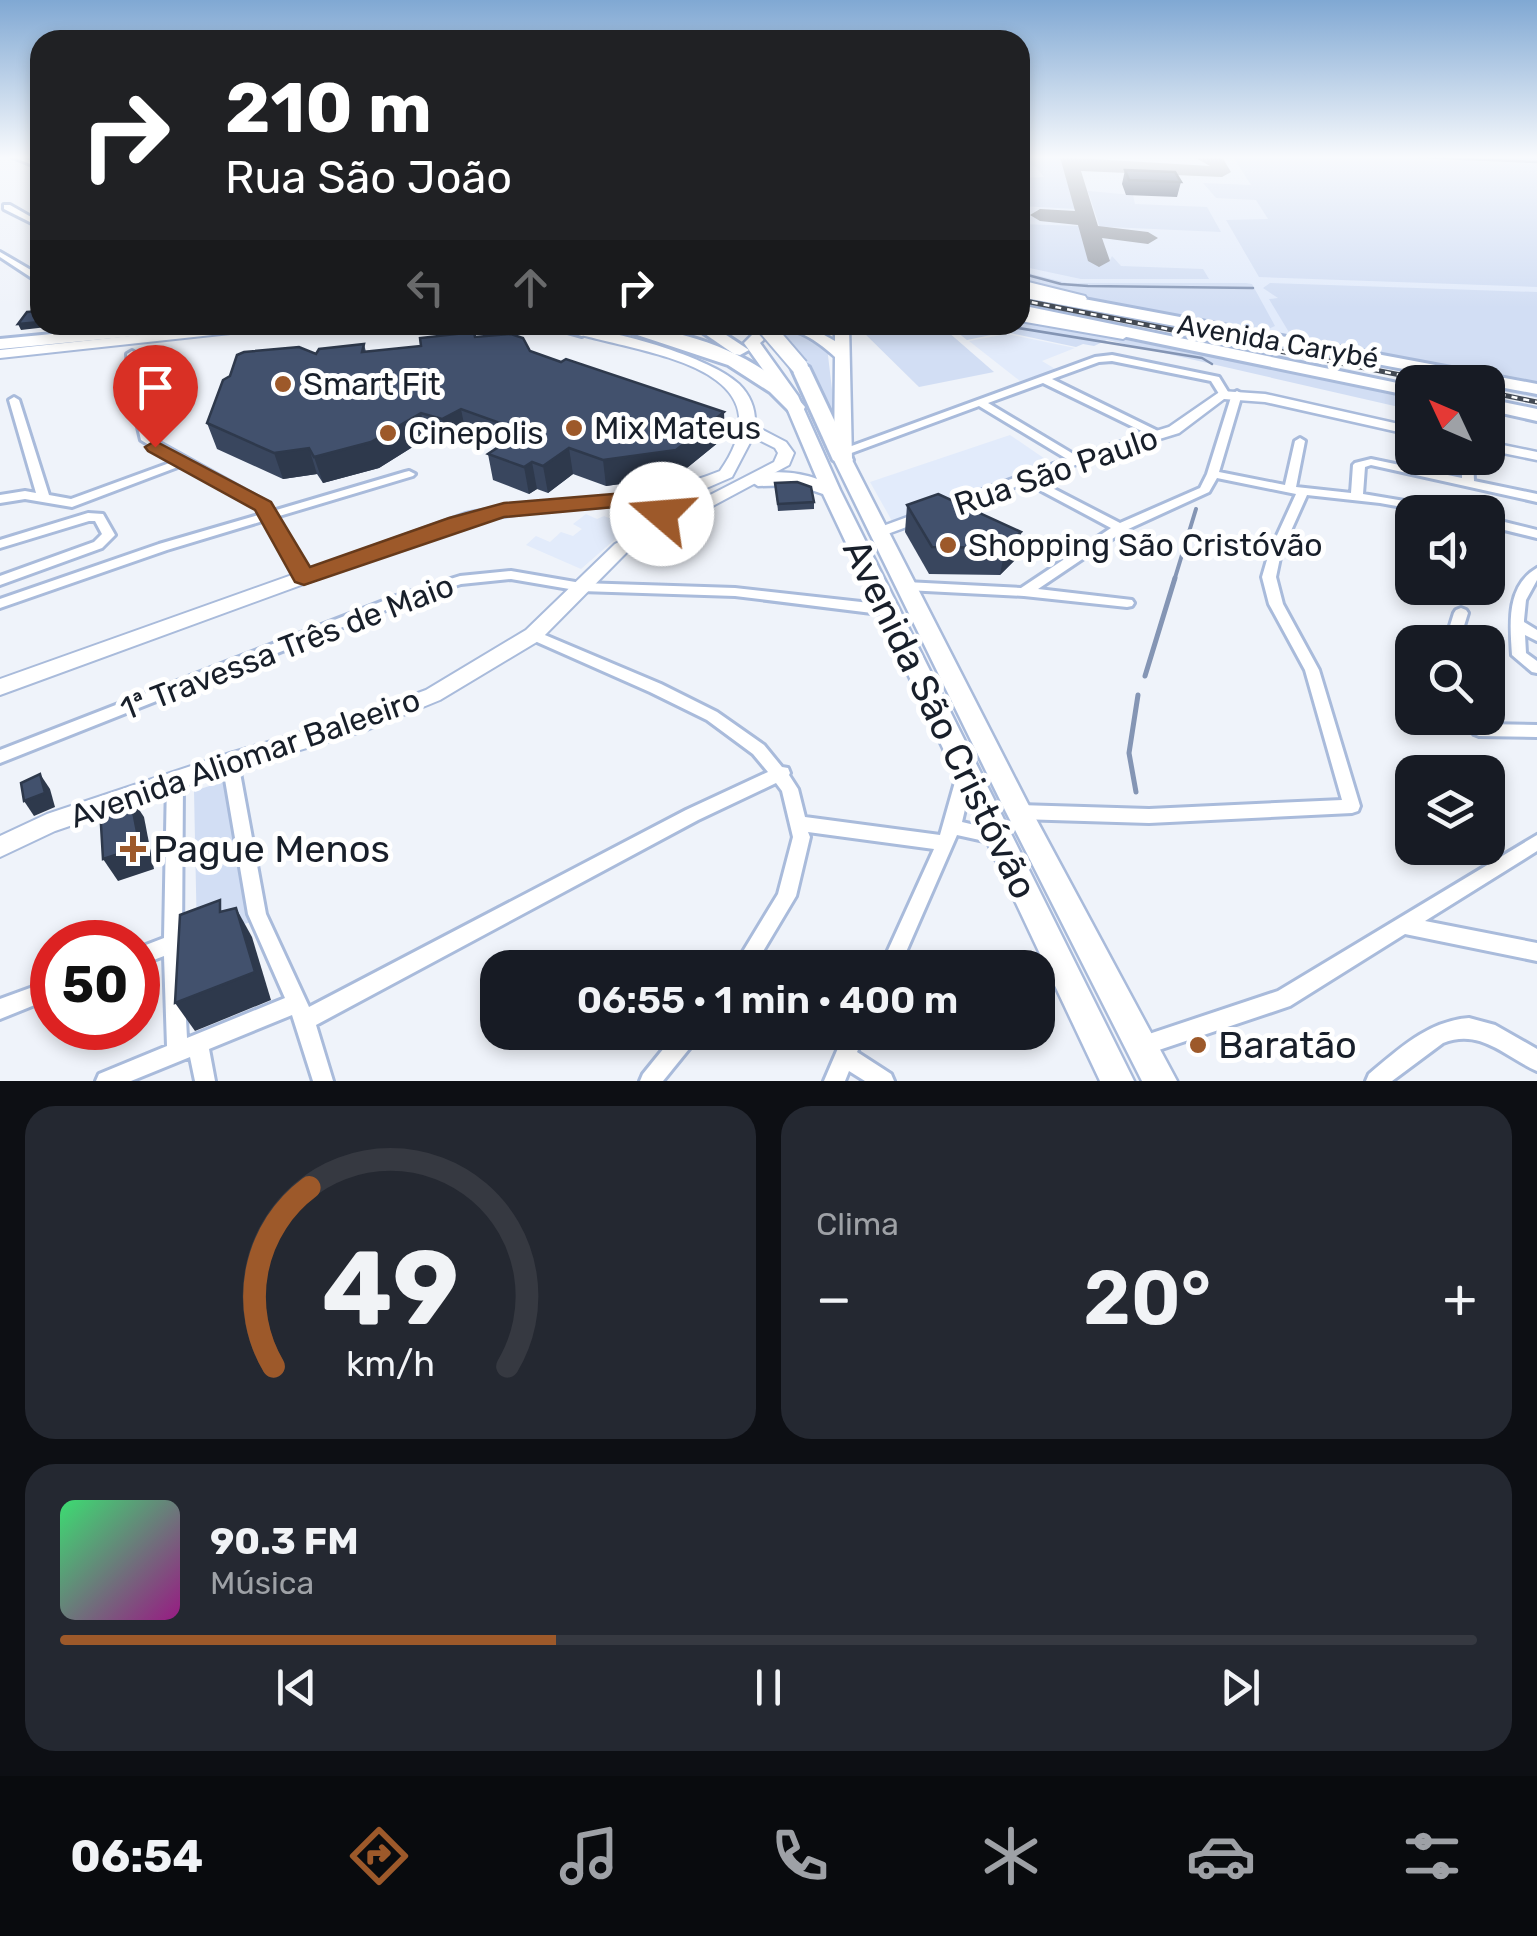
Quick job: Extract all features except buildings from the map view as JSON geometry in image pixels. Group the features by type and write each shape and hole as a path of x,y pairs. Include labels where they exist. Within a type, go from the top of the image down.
{"highway":[{"name":"Avenida Carybé","path":"1030,294 1537,388"},
{"name":"Avenida Carybé","path":"1030,315 1395,387"},
{"path":"0,341 47,335"},
{"path":"0,341 74,335"},
{"path":"661,335 730,357 752,369 796,408"},
{"path":"715,335 762,366 785,388"},
{"path":"773,335 800,367 842,456"},
{"path":"1505,408 1537,415"}],"main road":[{"path":"1030,286 1228,331"},
{"path":"0,354 176,335"},
{"path":"592,335 694,365 721,378 742,398"},
{"path":"644,335 716,364 731,376 742,398 747,428 743,451"},
{"name":"Avenida São Cristóvão","path":"758,335 752,346 796,408 830,490 1117,1081"},
{"name":"Avenida São Cristóvão","path":"821,335 839,354"},
{"path":"841,335 842,456"},
{"path":"747,428 784,449 784,459 775,470 758,480"},
{"path":"0,686 486,514 676,492 726,474 743,451 755,444 774,442"},
{"name":"Avenida São Cristóvão","path":"842,456 1019,812 1160,1081"},
{"path":"758,480 799,479 830,490"},
{"name":"Avenida Aliomar Baleeiro","path":"0,846 47,824 230,762 359,724 432,695 532,635 621,548 758,480"},
{"path":"676,492 671,501 684,514"},
{"path":"637,498 659,506 660,527"}],"street":[{"path":"9,207 30,219"},
{"path":"0,254 30,272"},
{"path":"0,267 17,263"},
{"path":"132,354 142,432 155,447 237,490 272,514 304,577"},
{"path":"842,456 1098,359 1112,358 1215,379 1231,394 1395,427"},
{"path":"1044,379 1158,435"},
{"path":"1024,592 1120,528 1204,490 1213,474 1231,394"},
{"name":"Rua São Paulo","path":"878,533 1076,460 1179,428 1213,398 1231,394"},
{"path":"14,400 44,496"},
{"path":"981,402 1076,460"},
{"path":"1019,812 1149,816 1352,806 1312,670 1276,604 1268,577 1297,491 1300,440"},
{"path":"1505,449 1537,456"},
{"path":"0,499 25,494 72,502 184,461"},
{"path":"1357,497 1359,465 1368,462 1537,498"},
{"path":"0,604 272,514 409,474"},
{"path":"1213,474 1297,491 1395,503"},
{"path":"1468,475 1468,482"},
{"path":"1025,478 1120,528"},
{"path":"72,502 78,518"},
{"path":"0,544 78,518 99,517 110,538 0,580"},
{"path":"1505,526 1537,534"},
{"name":"1ª Travessa Três de Maio","path":"0,757 401,599 460,580 511,574 581,586 735,592 888,610"},
{"path":"1530,664 1518,651 1517,599 1534,580"},
{"path":"906,586 1024,592 1127,603"},
{"path":"1458,625 1462,613"},
{"path":"1520,626 1537,636"},
{"path":"532,635 734,729 782,773 794,792 803,824 801,856 784,903 754,950"},
{"path":"1505,727 1537,731"},
{"path":"230,762 257,914 301,1012 323,1081"},
{"path":"897,950 948,835 966,771"},
{"path":"106,1081 198,1044 301,1012 782,773"},
{"path":"175,781 173,943 177,1052"},
{"path":"803,824 999,837"},
{"path":"1141,1046 1283,998 1537,842"},
{"path":"1402,925 1537,952"},
{"path":"160,948 173,943"},
{"path":"0,1009 30,997"},
{"path":"1376,1081 1433,1035 1450,1028 1492,1031 1537,1061"},
{"path":"198,1044 205,1081"},
{"path":"650,1081 675,1050"},
{"path":"834,1081 847,1050"},
{"path":"844,1056 884,1081"}],"shaded area":[{"path":"1030,207 1537,207 1537,386 1505,380 1505,365 1428,365 1128,307 1030,283"},
{"path":"1093,207 1207,207 1221,232 1108,227 1109,233 1102,234"},
{"path":"1261,207 1537,207 1537,287 1259,277 1226,220 1268,219"},
{"path":"1030,224 1080,226 1091,261 1109,262 1112,256 1121,266 1203,269 1209,279 1081,279 1030,268"},
{"path":"1030,274 1067,283 1246,283 1252,284 1275,326 1262,332 1109,305 1030,284"},
{"path":"1270,283 1537,292 1537,386 1505,379 1505,365 1434,365 1296,337 1290,334 1269,299 1278,298 1263,288"},
{"path":"1086,310 1395,365 1395,370"},
{"path":"1030,322 1395,391 1395,406 1107,340 1094,346 1076,347 1019,335 1030,335"},
{"path":"783,335 807,335 827,347 835,415"},
{"path":"866,335 951,335 994,372 919,387"},
{"path":"961,335 991,335 967,340"},
{"path":"1012,335 1075,348 1042,361 1057,370 1020,381 969,341"},
{"path":"1505,385 1537,391 1537,398 1505,391"},
{"path":"1010,435 1051,463 892,521 870,482"},
{"path":"586,514 630,526 581,569 526,545 536,536 550,542 561,532 573,536 582,529 573,524"},
{"path":"228,780 251,922 197,938 194,791"}],"waterway":[{"path":"1030,276 1088,286 1253,288"},
{"path":"1030,330 1202,358 1212,364"},
{"path":"1174,581 1196,509"},
{"path":"1145,676 1175,578"},
{"path":"1136,792 1129,753 1138,695"}],"taxiway":[{"path":"1083,207 1087,222"},
{"path":"1040,215 1077,217 1087,222"},
{"path":"1087,222 1090,231"},
{"path":"1090,231 1148,238"},
{"path":"1090,231 1099,261"}],"railway":[{"path":"1030,302 1395,374"},
{"path":"1505,395 1537,402"}],"place":[{"name":"Smart Fit","path":"283,384"},
{"name":"Mix Mateus","path":"574,428"},
{"name":"Cinepolis","path":"388,433"},
{"name":"Shopping São Cristóvão","path":"948,545"},
{"name":"Pague Menos","path":"133,849"},
{"name":"Baratão","path":"1198,1045"}],"route":[{"path":"155,447 264,506 272,514 304,577 456,522 504,510 637,498 656,503 662,514"}]}
